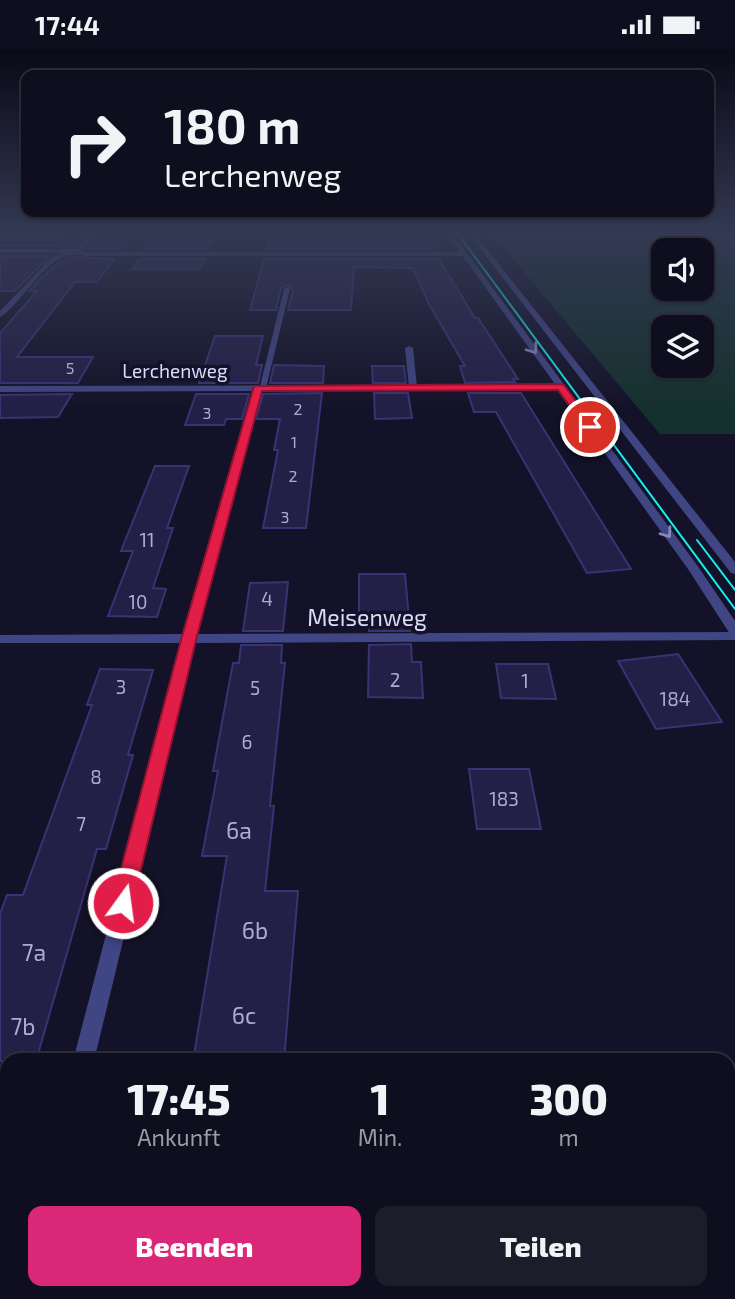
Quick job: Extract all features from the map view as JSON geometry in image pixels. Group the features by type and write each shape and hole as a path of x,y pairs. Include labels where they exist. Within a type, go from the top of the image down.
{"street":[{"path":"0,315 21,292"},
{"path":"85,1053 189,640 286,292"},
{"path":"492,292 693,568 735,634"},
{"path":"518,292 735,570"},
{"path":"409,348 413,387"},
{"name":"Lerchenweg","path":"0,389 561,387"},
{"name":"Meisenweg","path":"0,639 189,640 735,634"}],"green space":[{"path":"541,292 651,292 651,301 714,301 714,292 735,292 735,434 660,434"}],"building":[{"path":"36,292 67,292 17,357 93,357 78,383 0,383 0,333"},
{"path":"255,292 280,292 276,310 250,310"},
{"path":"292,292 352,292 351,310 288,310"},
{"path":"424,292 459,292 518,379 513,379 515,382 465,383 460,366 465,366"},
{"path":"215,336 263,336 256,365 262,365 258,383 199,383"},
{"path":"274,365 324,366 323,383 270,383"},
{"path":"372,366 404,366 406,383 373,383"},
{"path":"322,393 306,528 263,528 278,450 274,450 280,419 256,419 263,394"},
{"path":"374,393 408,393 412,418 375,419"},
{"path":"468,393 521,393 631,569 587,573 496,412 474,412"},
{"path":"72,394 58,417 0,418 0,395"},
{"path":"196,394 249,394 242,419 226,419 224,425 185,425"},
{"path":"155,466 189,466 167,528 173,528 153,588 166,589 157,617 108,616 133,551 121,551"},
{"path":"359,574 405,574 410,631 369,631 369,612 359,612"},
{"path":"288,582 283,631 243,631 250,583"},
{"path":"411,644 412,662 421,662 423,698 368,697 369,645"},
{"path":"241,645 282,645 281,663 285,663 270,806 274,806 265,891 298,891 285,1053 194,1053 227,856 202,856 218,771 213,771 233,663 239,663"},
{"path":"678,654 722,722 656,729 618,661"},
{"path":"496,664 548,664 556,699 501,698"},
{"path":"100,669 153,670 128,755 133,755 106,849 97,849 38,1053 0,1053 0,914 7,895 23,895 92,705 87,705"},
{"path":"469,769 529,769 541,829 477,829"}],"tram line":[{"path":"501,292 735,609"},
{"path":"697,540 735,590"}],"route":[{"path":"123,903 189,640 257,388 561,387 590,427"}]}
